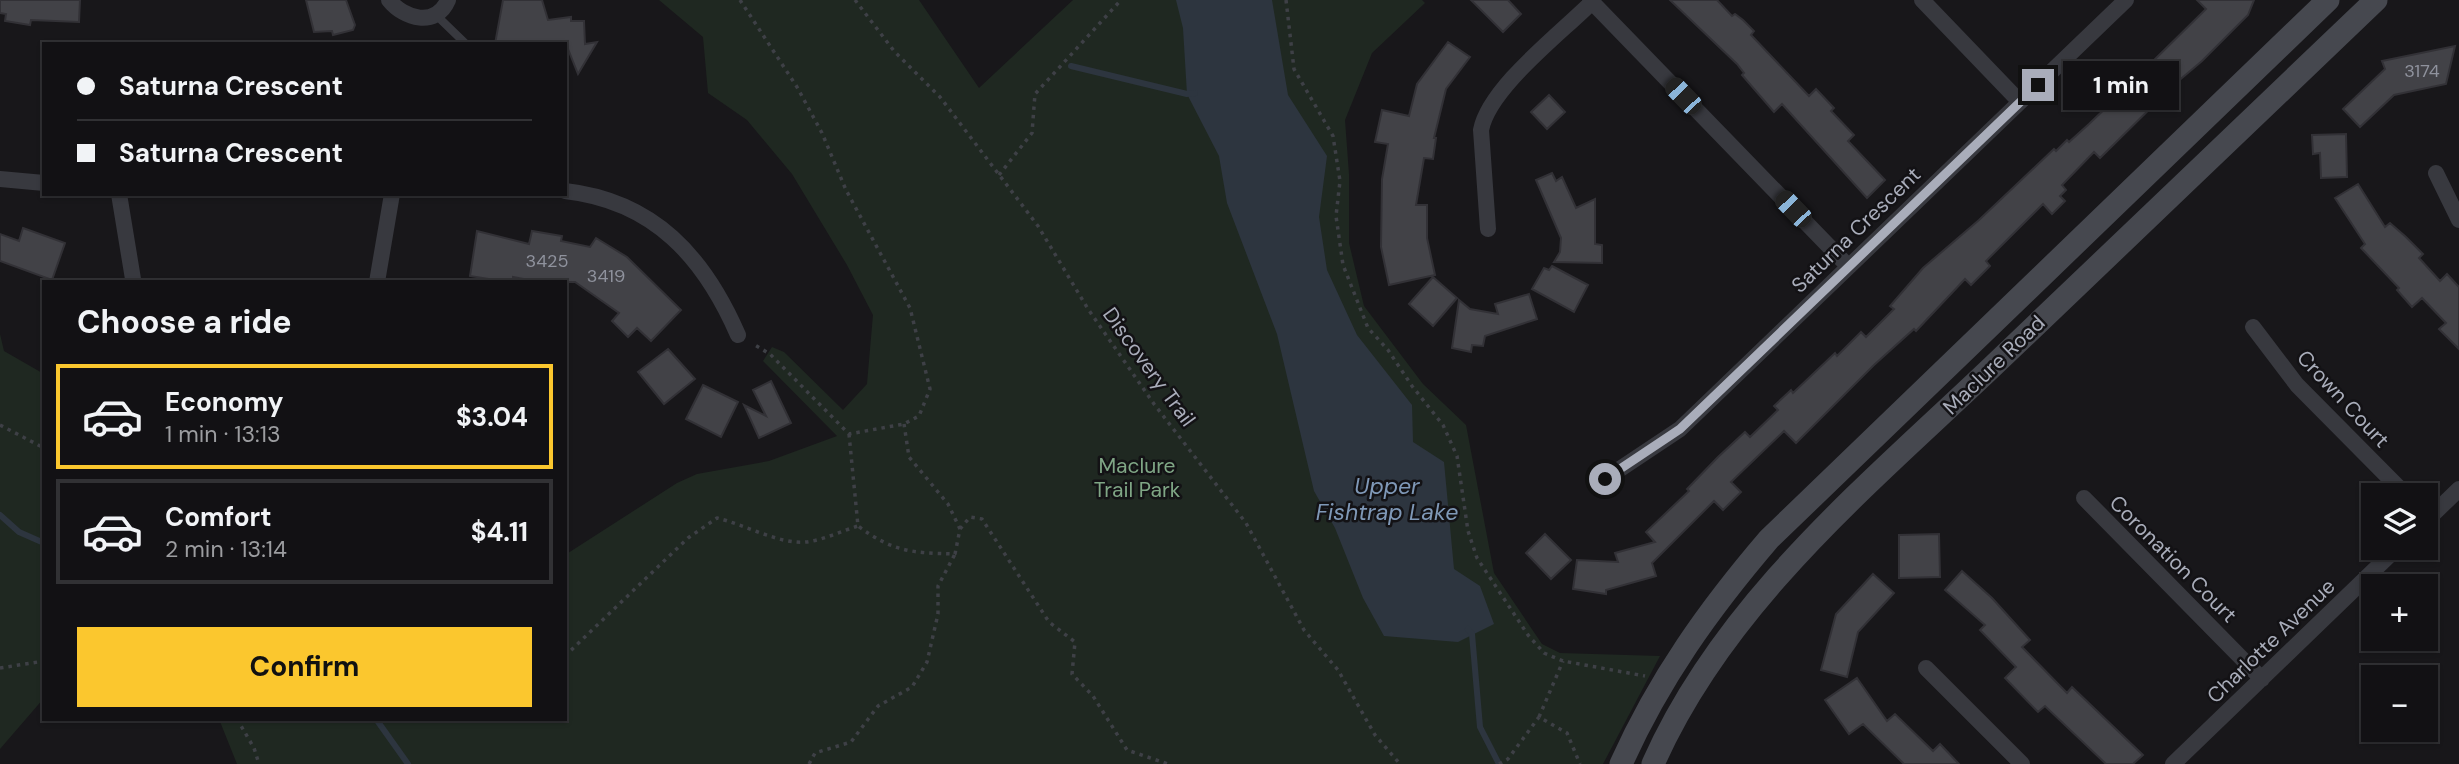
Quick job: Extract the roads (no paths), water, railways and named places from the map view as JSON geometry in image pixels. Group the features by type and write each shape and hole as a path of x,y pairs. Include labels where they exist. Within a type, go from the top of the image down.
{"main road":[{"name":"Maclure Road","path":"1621,764 1664,679 1717,600 1769,539 2328,0"},
{"name":"Maclure Road","path":"1653,764 1664,739 1720,646 1769,586 1852,500 2376,0"}],"street":[{"path":"389,0 398,11 423,19 436,15 448,0"},
{"path":"1922,0 2020,102"},
{"name":"Saturna Crescent","path":"1605,479 1680,429 2126,0"},
{"path":"1488,229 1482,156 1483,118 1493,99 1504,87 1591,1 1849,266"},
{"path":"2436,173 2459,220"},
{"path":"0,179 42,183"},
{"path":"567,191 603,197 636,211 664,228 720,294 738,335"},
{"path":"120,196 133,279"},
{"path":"377,280 392,196"},
{"name":"Crown Court","path":"2253,327 2297,385 2394,483"},
{"path":"2438,507 2459,489"},
{"name":"Coronation Court","path":"2084,498 2262,679"},
{"name":"Charlotte Avenue","path":"2173,764 2386,560"},
{"path":"1926,668 2022,764"}],"lane":[{"path":"436,15 464,42"}],"water":[{"name":"Upper Fishtrap Lake","path":"1176,0 1272,0 1288,95 1327,156 1319,217 1327,270 1357,335 1412,405 1413,442 1444,462 1454,569 1480,586 1494,624 1458,642 1384,636 1363,598 1335,528 1314,491 1277,334 1227,203 1219,156 1187,94 1183,28"}],"waterway":[{"path":"1071,66 1187,94 1195,93"},
{"path":"0,515 19,532 42,542"},
{"path":"1468,629 1472,634 1480,727 1499,764"},
{"path":"377,721 408,764"}],"park label":[{"name":"Maclure Trail Park","path":"1137,478"}]}
